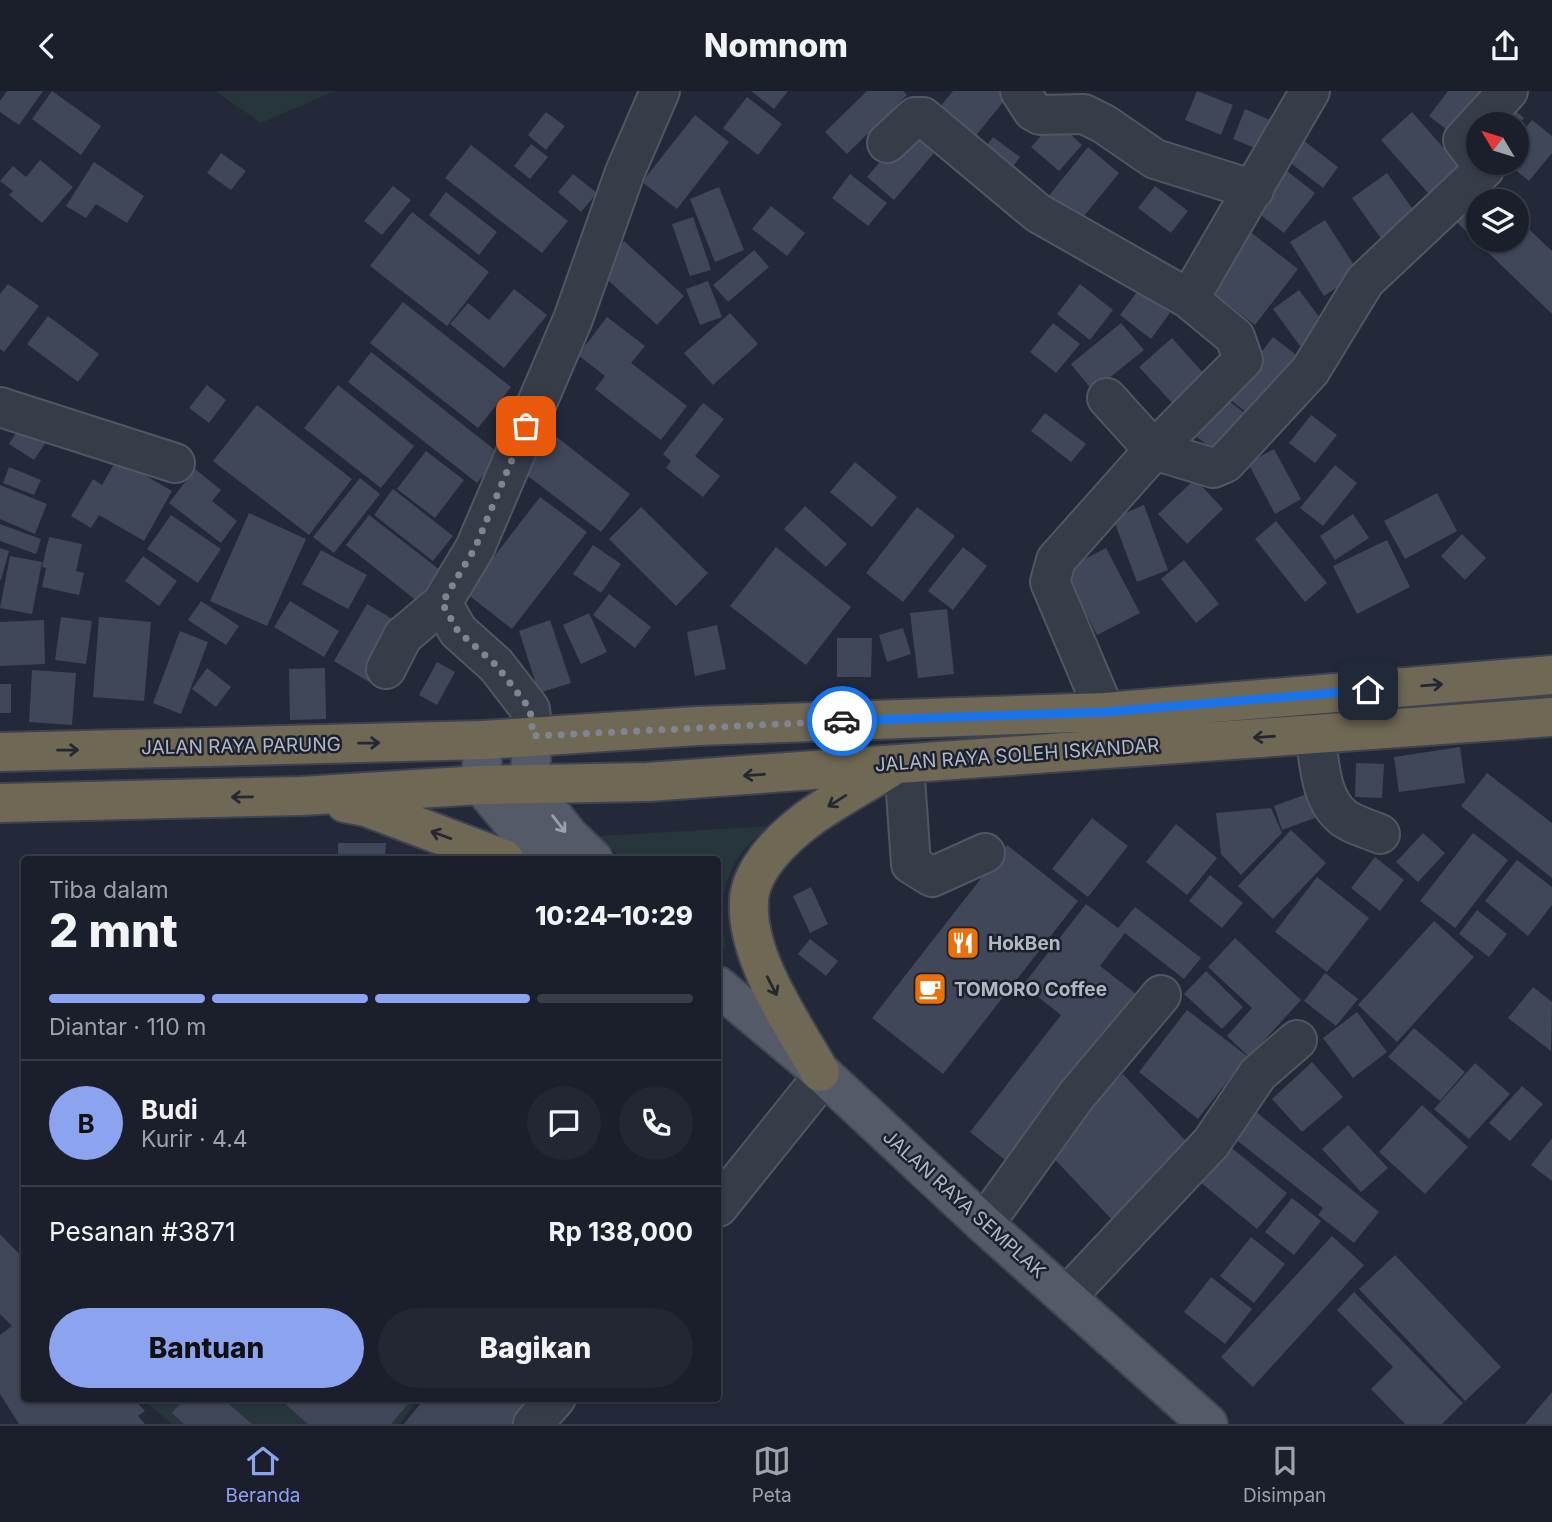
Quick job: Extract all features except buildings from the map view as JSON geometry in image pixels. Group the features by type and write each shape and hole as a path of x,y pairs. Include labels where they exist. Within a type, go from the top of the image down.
{"highway":[{"name":"JALAN RAYA SOLEH ISKANDAR","path":"483,740 697,726 1105,712 1552,675"},
{"name":"JALAN RAYA SOLEH ISKANDAR","path":"481,785 648,782 1552,717"},
{"name":"JALAN RAYA PARUNG","path":"0,752 483,740"},
{"path":"822,1073 769,982 752,937 749,898 758,873 775,849 807,820 900,765"},
{"path":"0,803 302,796 481,785"},
{"path":"302,796 366,807 496,856"}],"main road":[{"path":"533,736 529,786 569,837 590,856"},
{"path":"483,740 481,785 540,856"},
{"name":"JALAN RAYA SEMPLAK","path":"721,989 822,1073 984,1224 1208,1424"}],"street":[{"path":"386,669 403,636 442,603 475,548 564,342 625,172 660,91"},
{"path":"1020,91 1033,111 1040,115 1084,114 1104,124 1154,159 1254,190"},
{"path":"1189,299 1310,91"},
{"path":"1489,112 1508,91"},
{"path":"887,143 915,117 923,117 1038,213 1189,299 1235,337 1243,360 1154,450 1056,560 1050,583 1105,712"},
{"path":"1107,398 1154,450 1213,468 1225,463 1310,371 1365,281 1478,175"},
{"path":"0,407 175,463"},
{"path":"442,603 458,631 496,665 530,709 533,736"},
{"path":"1315,734 1324,791 1332,805 1344,819 1380,834"},
{"path":"900,765 911,864 932,877 985,853"},
{"path":"984,1224 1076,1096 1161,995"},
{"path":"1066,1297 1211,1143 1258,1074 1297,1040"},
{"path":"721,1203 822,1073"},
{"path":"533,1424 552,1402"}],"shaded area":[{"path":"215,91 335,91 261,123"},
{"path":"771,826 743,851 727,879 722,912 726,949 721,944 721,856 620,856 597,836"},
{"path":"417,1402 399,1424 172,1424 147,1403"}],"way so far":[{"path":"526,426 475,548 442,603 458,631 496,665 530,709 533,736 842,721"}],"place":[{"name":"HokBen","path":"963,943"},
{"name":"TOMORO Coffee","path":"930,989"}],"route":[{"path":"842,721 1105,712 1368,690"}]}
